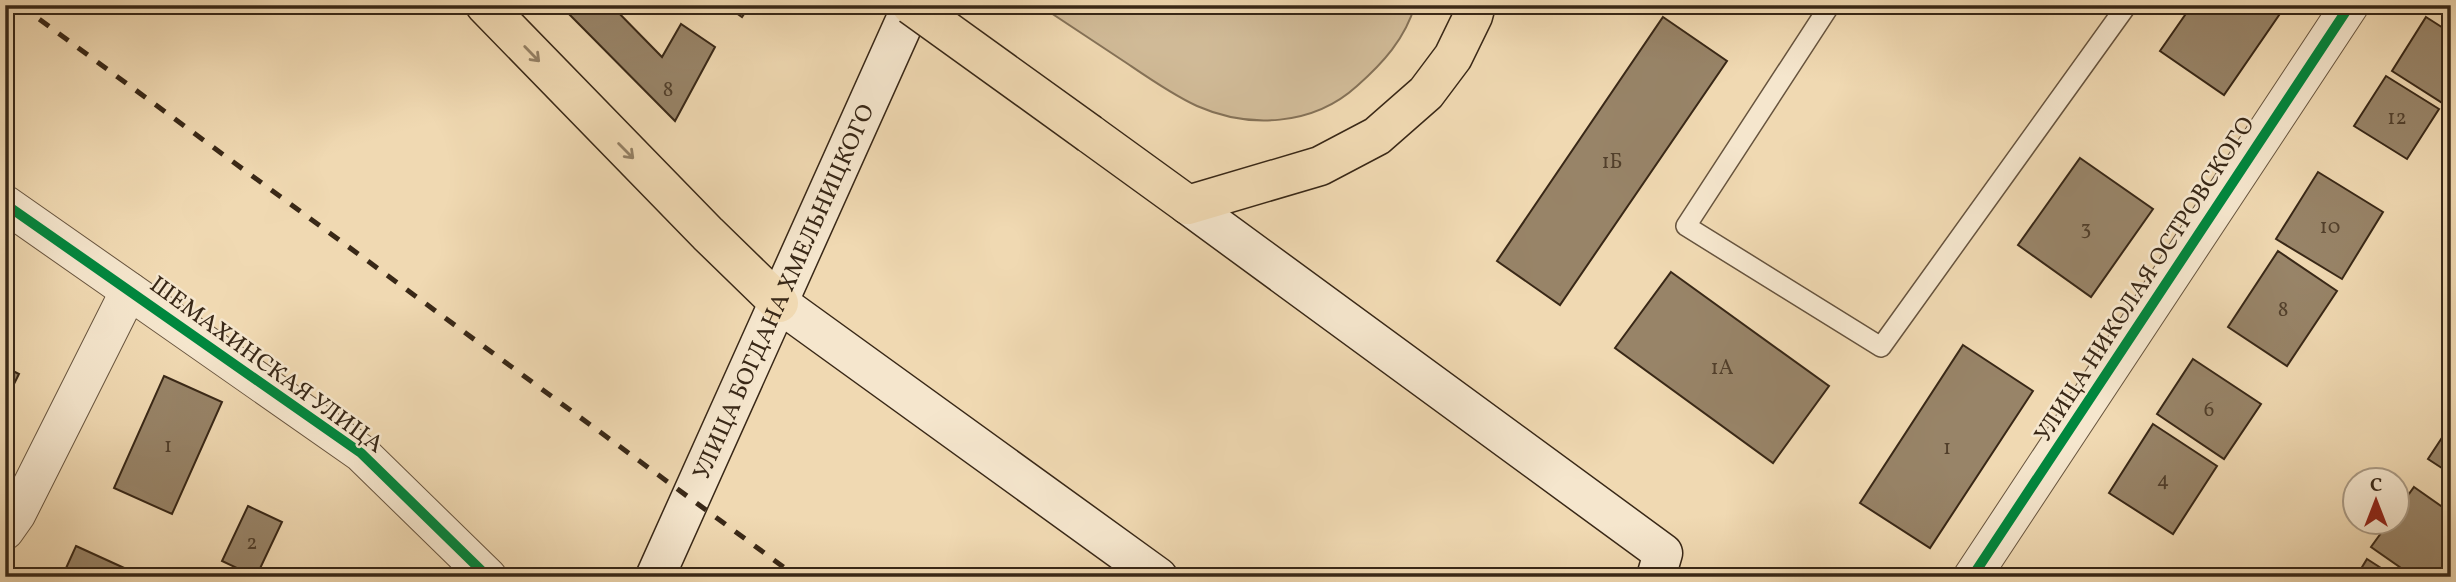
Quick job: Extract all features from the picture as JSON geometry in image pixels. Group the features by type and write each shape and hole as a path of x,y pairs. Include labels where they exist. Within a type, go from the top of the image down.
{"main road":[{"path":"485,5 779,303 1158,577"},
{"path":"911,5 1662,553 1656,577"},
{"name":"УЛИЦА БОГДАНА ХМЕЛЬНИЦКОГО","path":"655,577 911,5"},
{"path":"1188,205 1320,166 1377,135 1426,93 1453,57 1476,5"}],"street":[{"name":"УЛИЦА НИКОЛАЯ ОСТРОВСКОГО","path":"1972,577 2350,5"},
{"name":"ШЕМАХИНСКАЯ УЛИЦА","path":"5,204 361,453 474,571"},
{"path":"5,531 17,514 129,291"}],"lane":[{"path":"1830,5 1686,226 1881,347 2127,5"}],"shaded area":[{"path":"1039,5 1415,5 1392,50 1367,77 1340,99 1301,116 1259,120 1217,113 1188,102"}],"building":[{"path":"560,5 611,5 662,57 681,24 715,47 675,121"},
{"path":"725,5 750,5 742,17"},
{"path":"2192,5 2286,5 2224,95 2160,51"},
{"path":"1663,17 1727,61 1560,305 1497,261"},
{"path":"2426,17 2451,33 2451,93 2444,104 2392,71"},
{"path":"2386,76 2439,109 2407,159 2354,126"},
{"path":"2080,158 2153,209 2091,297 2018,245"},
{"path":"2318,172 2383,212 2342,279 2276,239"},
{"path":"2278,251 2337,291 2287,366 2228,327"},
{"path":"1671,272 1829,386 1773,463 1615,348"},
{"path":"1963,345 2033,391 1930,548 1860,503"},
{"path":"2193,359 2261,404 2224,459 2157,414"},
{"path":"5,367 19,374 5,402"},
{"path":"164,376 222,402 172,514 114,488"},
{"path":"2153,424 2217,466 2173,534 2109,493"},
{"path":"2451,424 2451,474 2428,459"},
{"path":"2414,487 2451,513 2451,563 2441,577 2414,577 2371,547 2379,536 2410,536 2410,493"},
{"path":"248,506 282,522 256,577 222,561"},
{"path":"76,546 144,577 62,577"},
{"path":"2367,559 2395,577 2356,577"}],"railway":[{"path":"20,5 797,577"}],"cycle path":[{"path":"1972,577 2350,5"},
{"path":"5,204 361,453 488,577"}]}
